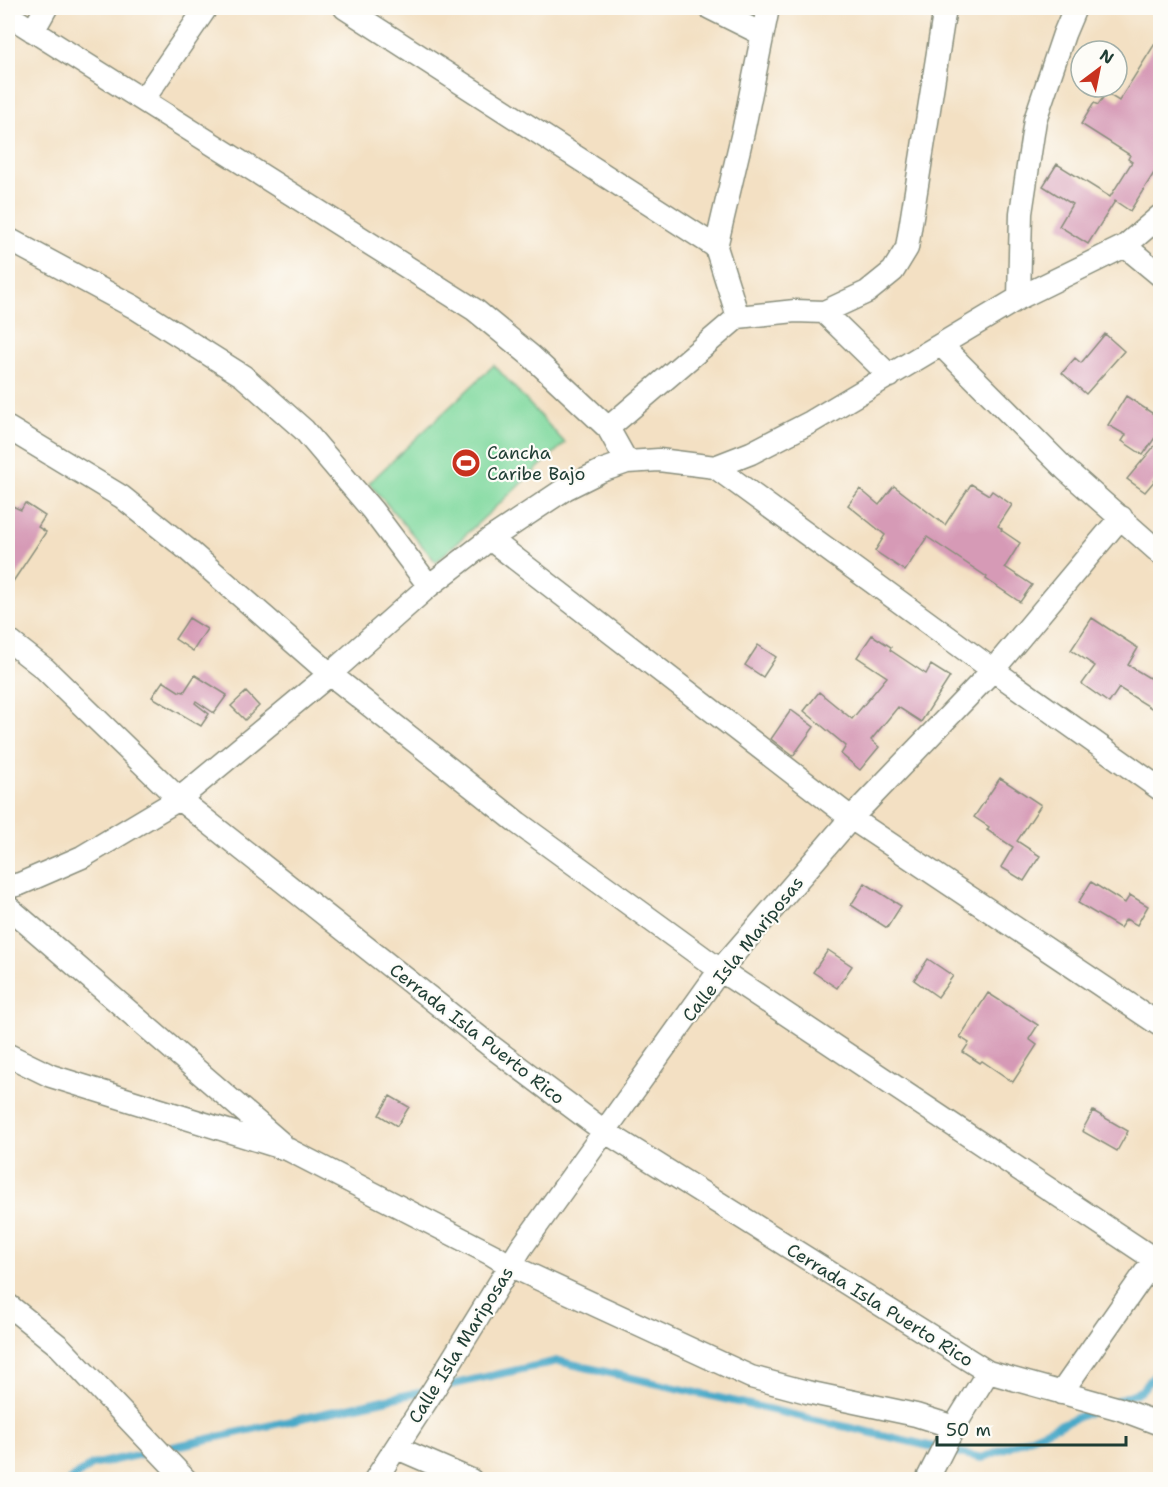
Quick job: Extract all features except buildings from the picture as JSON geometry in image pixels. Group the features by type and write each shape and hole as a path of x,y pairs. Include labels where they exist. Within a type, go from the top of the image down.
{"street":[{"path":"33,31 46,8"},
{"path":"143,100 206,8"},
{"path":"345,8 716,246"},
{"path":"710,8 762,34"},
{"path":"738,317 716,246 743,132 768,8"},
{"path":"608,428 738,317 795,311 824,312 867,292 893,271 907,248 945,8"},
{"path":"1019,298 1021,213 1035,120 1075,8"},
{"path":"8,15 475,310 531,356 608,428 627,462"},
{"path":"8,887 82,857 179,799 330,674 429,586 490,539 566,489 600,471 627,462 659,460 715,467 751,453 811,422 1019,298 1125,246 1161,216"},
{"path":"8,239 134,307 243,376 304,430 372,510 429,586"},
{"path":"1125,246 1161,275"},
{"path":"824,312 890,376"},
{"path":"941,345 1066,470 1158,548"},
{"path":"8,428 122,497 188,550 330,674 518,823 720,970 1158,1258 1061,1393"},
{"path":"715,467 993,670 1161,789"},
{"name":"Calle Isla Mariposas","path":"375,1479 397,1448 521,1248 720,970 851,819 993,670 1121,517"},
{"path":"490,539 851,819 1161,1025"},
{"name":"Cerrada Isla Puerto Rico","path":"8,640 45,669 179,799 488,1044 604,1131 988,1372 1120,1409 1161,1424"},
{"path":"8,907 289,1150"},
{"path":"8,1055 51,1076 289,1150 511,1266 751,1377 807,1392 916,1415 954,1427"},
{"path":"8,1305 59,1346 186,1479"},
{"path":"927,1479 954,1427 988,1372"},
{"path":"397,1448 471,1479"}],"green space":[{"name":"Cancha Caribe Bajo","path":"494,365 565,443 436,562 369,483"}],"waterway":[{"path":"441,1387 558,1361 982,1458 1097,1409"},
{"path":"1114,1402 1141,1391 1160,1369"},
{"path":"70,1480 92,1465 429,1390"}],"place":[{"name":"Cancha Caribe Bajo","path":"466,463"}]}
